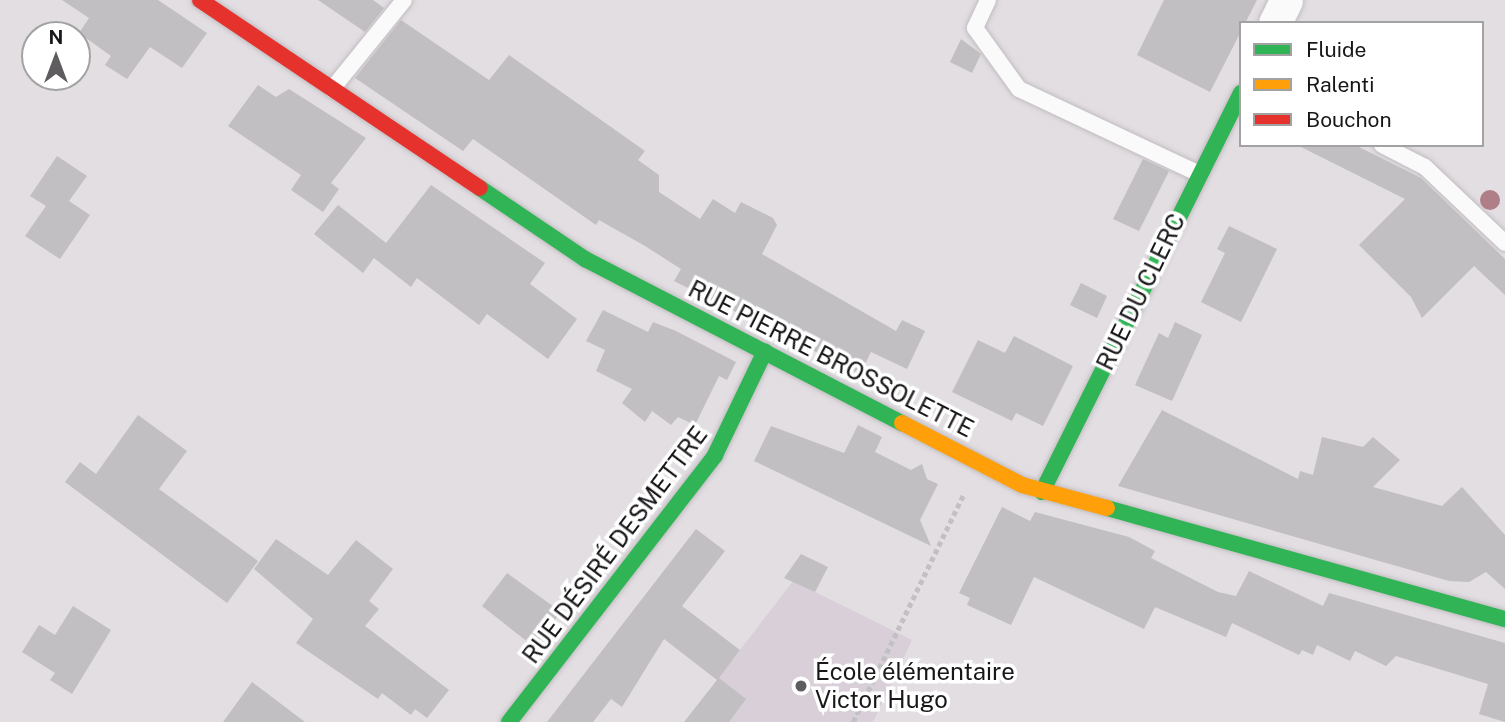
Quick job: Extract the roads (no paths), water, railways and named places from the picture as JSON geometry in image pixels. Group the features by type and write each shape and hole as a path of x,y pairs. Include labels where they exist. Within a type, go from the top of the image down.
{"street":[{"name":"RUE PIERRE BROSSOLETTE","path":"200,0 554,240 1042,492 1505,620"},
{"path":"1276,21 1286,0"},
{"name":"RUE DU CLERC","path":"1042,492 1239,97"},
{"name":"RUE DÉSIRÉ DESMETTRE","path":"509,722 715,455 765,351"}],"lane":[{"path":"332,89 404,0"},
{"path":"988,0 975,28 1019,89 1200,174"},
{"path":"1386,147 1425,167 1505,243"}],"place":[{"name":"École élémentaire Victor Hugo","path":"801,686"}]}
